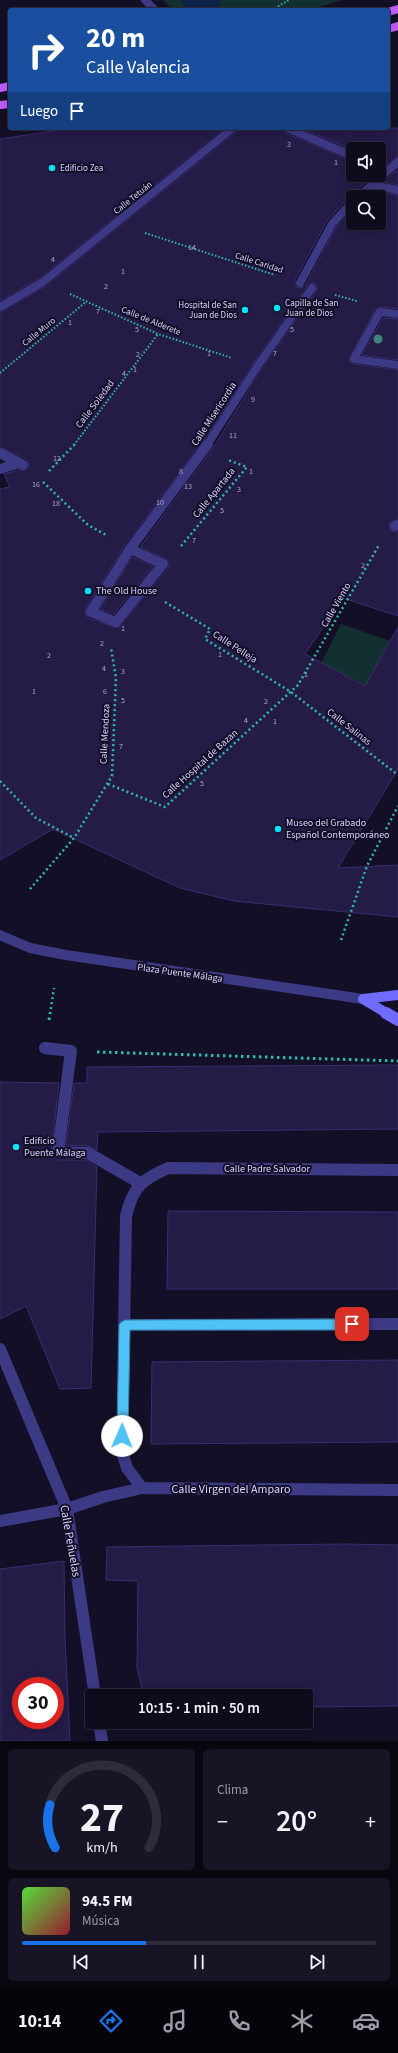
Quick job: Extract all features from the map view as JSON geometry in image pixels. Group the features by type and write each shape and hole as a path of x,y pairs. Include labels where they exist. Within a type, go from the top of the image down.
{"street":[{"path":"146,0 152,8"},
{"name":"Calle Tetuán","path":"0,307 43,282 231,130"},
{"path":"292,130 346,153"},
{"path":"366,190 398,162"},
{"path":"372,185 398,190"},
{"path":"300,283 332,224 346,209"},
{"name":"Calle Misericordia","path":"116,622 91,612 130,549 203,452 257,367 312,288"},
{"path":"398,314 380,312 354,359 398,365"},
{"path":"0,453 21,464"},
{"path":"0,469 21,464"},
{"path":"116,622 142,588 163,564 130,549"},
{"name":"Plaza Puente Málaga","path":"0,935 8,940 30,948 66,956 363,999"},
{"path":"363,999 398,995"},
{"path":"363,999 398,1020"},
{"path":"45,1048 71,1051 58,1152 88,1153 140,1183 130,1196 126,1216 122,1452 126,1468 142,1488"},
{"name":"Calle Padre Salvador","path":"140,1183 149,1176 168,1168 398,1170"},
{"path":"125,1325 398,1324"},
{"name":"Calle Peñuelas","path":"0,1349 67,1509 94,1689"},
{"name":"Calle Virgen del Amparo","path":"0,1521 67,1509 103,1497 142,1488 398,1490"},
{"path":"100,1729 102,1741"}],"path":[{"path":"275,8 289,0"},
{"name":"Calle Caridad","path":"115,224 300,283"},
{"name":"Calle de Alderete","path":"43,282 158,334 257,367"},
{"path":"312,288 362,303"},
{"name":"Calle Muro","path":"0,373 87,301"},
{"name":"Calle Soledad","path":"40,480 76,443 158,334"},
{"name":"Calle Apartada","path":"163,564 173,557 247,467 203,452"},
{"path":"21,464 88,525 130,549"},
{"name":"Calle Viento","path":"291,692 298,685 381,542 397,525"},
{"name":"Calle Pelleja","path":"142,588 210,629 205,639 291,692"},
{"name":"Calle Mendoza","path":"30,889 74,838 112,776 116,678 111,654 116,622"},
{"name":"Calle Salinas","path":"291,692 398,775"},
{"name":"Calle Hospital de Bazan","path":"108,784 165,807 291,692"},
{"path":"0,781 36,818 74,838"},
{"path":"341,940 367,866 398,806"},
{"path":"45,1048 54,988"},
{"path":"71,1051 398,1061"}],"green space":[{"path":"163,0 342,0 316,8 171,8"},
{"path":"341,624 390,641 367,686 321,663"}],"water":[{"path":"182,0 222,1 215,8 188,8 184,6"}],"building":[{"path":"390,128 398,128 398,157 386,166 386,142 346,142 346,147 305,130 390,130"},
{"path":"60,130 223,130 40,278 0,301 0,139"},
{"path":"237,130 283,130 285,133 346,158 346,182 367,182 357,190 346,190 346,200 327,221 295,280 295,285 298,288 305,286 336,227 346,216 346,230 386,230 386,193 398,195 398,309 381,307 376,309 349,359 353,364 398,370 398,519 391,522 389,525 391,531 398,532 398,616 343,598 305,654 365,686 398,627 398,769 338,868 398,865 398,917 234,901 180,888 53,829 0,860 0,489 10,487 4,474 19,470 26,470 29,465 26,459 0,447 0,312 46,286","holes":["312,283 317,285 316,291 261,370 213,448 140,547 166,559 169,564 168,568 118,628 88,618 85,613 86,609 125,545 205,439 253,364 308,285"]},
{"path":"398,169 398,185 383,182 386,182 386,179"},
{"path":"383,318 398,319 398,360 362,355"},
{"path":"132,557 153,566 114,614 100,609"},
{"path":"398,1065 398,1129 98,1132 97,1150 88,1146 66,1145 74,1083 87,1083 87,1067"},
{"path":"0,1082 59,1083 51,1155 58,1160 86,1160 97,1167 91,1388 60,1389 26,1306 0,1319"},
{"path":"168,1211 398,1212 398,1289 167,1289"},
{"path":"398,1360 398,1442 151,1444 152,1362"},
{"path":"344,1544 398,1545 398,1706 313,1707 313,1689 142,1689 137,1668 138,1581 106,1580 107,1547"},
{"path":"64,1561 65,1638 70,1741 0,1741 0,1569"}],"place":[{"name":"Edificio Zea","path":"52,168"},
{"name":"Capilla de San Juan de Dios","path":"277,308"},
{"name":"Hospital de San Juan de Dios","path":"245,310"},
{"name":"The Old House","path":"88,591"},
{"name":"Museo del Grabado Español Contemporáneo","path":"278,829"},
{"name":"Edificio Puente Málaga","path":"16,1147"}],"route":[{"path":"122,1436 125,1325 352,1324"}]}
